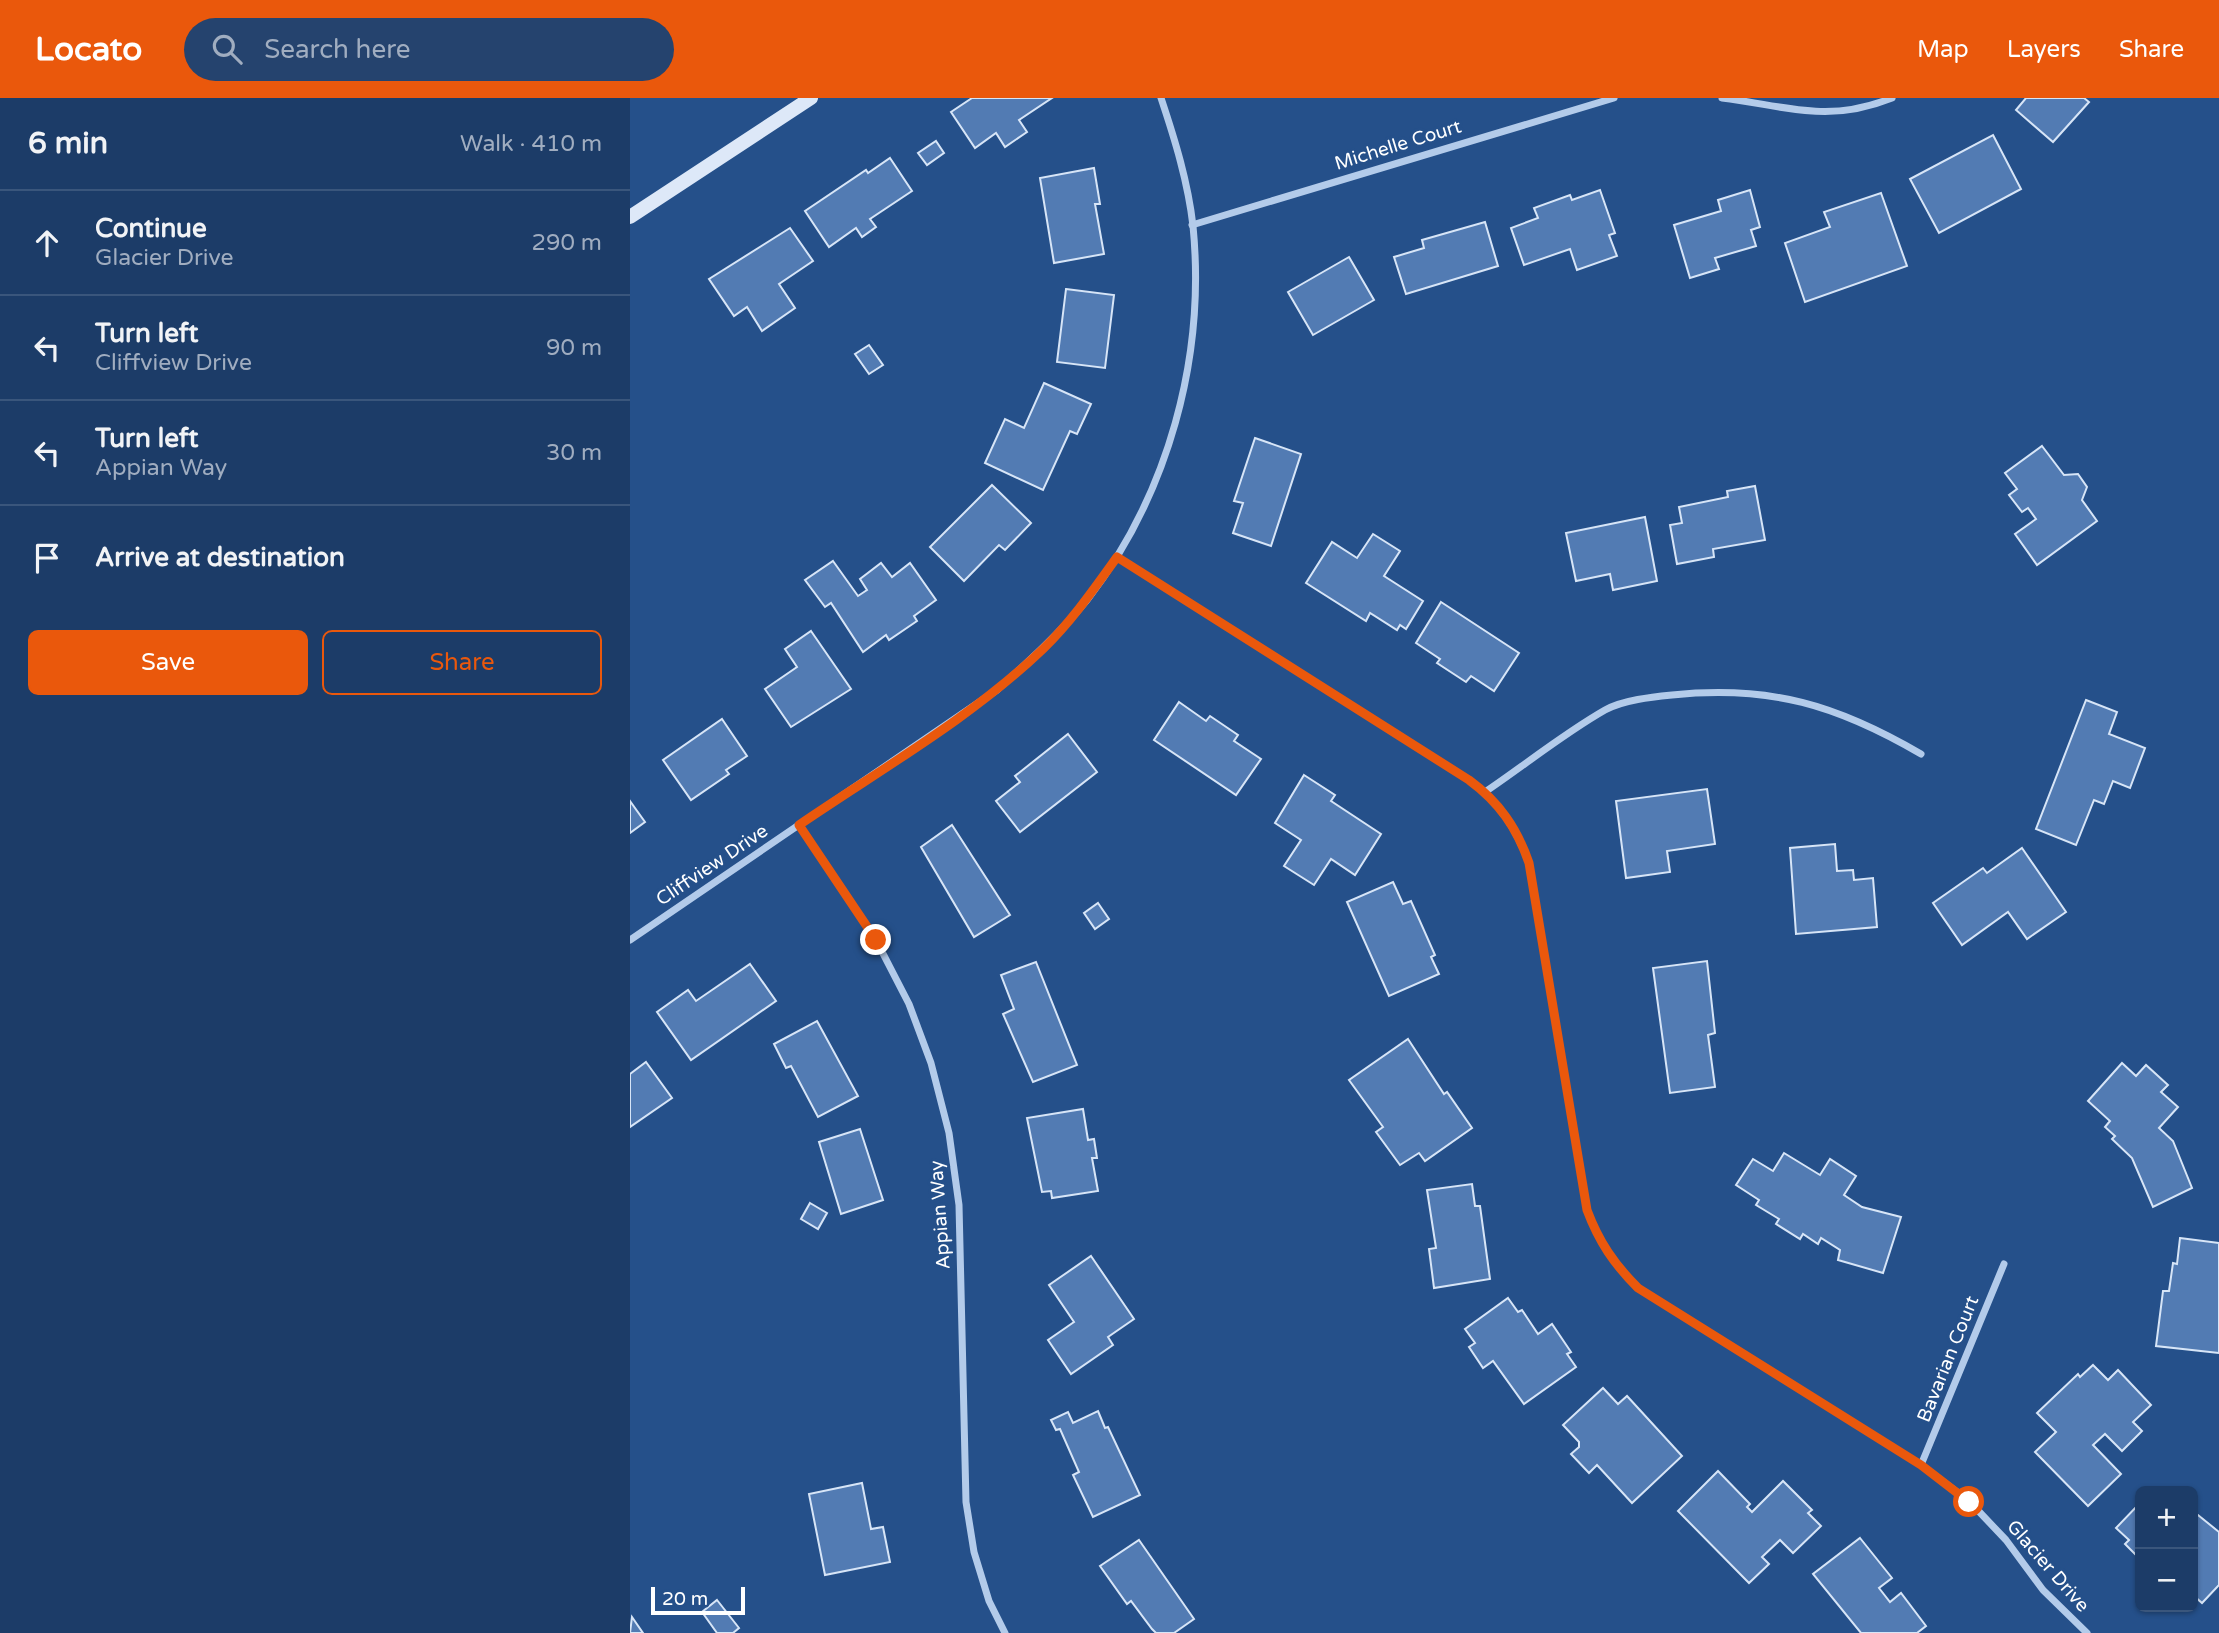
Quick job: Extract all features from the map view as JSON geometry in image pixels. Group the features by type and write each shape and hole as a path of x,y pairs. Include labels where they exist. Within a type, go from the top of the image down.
{"street":[{"path":"630,217 811,98"},
{"name":"Cliffview Drive","path":"630,940 997,690 1044,648 1086,600 1117,557 1152,492 1176,424 1191,353 1196,281 1192,225 1180,156 1161,98"},
{"name":"Michelle Court","path":"1192,225 1614,98"},
{"path":"1723,98 1797,113 1823,113 1875,105 1892,98"},
{"name":"Glacier Drive","path":"1117,557 1485,792 1519,836 1529,863 1587,1210 1598,1238 1614,1264 1638,1288 1921,1465 1969,1502 2006,1540 2043,1590 2087,1633"},
{"path":"1485,792 1607,709 1656,696 1708,691 1764,694 1824,707 1870,725 1921,754"},
{"name":"Appian Way","path":"799,825 876,940 909,1004 931,1063 949,1133 958,1205 966,1502 974,1552 989,1601 1005,1633"},
{"name":"Bavarian Court","path":"1921,1465 2004,1264"}],"building":[{"path":"972,98 1052,98 1019,120 1027,132 1005,147 996,133 975,148 951,112"},
{"path":"2026,98 2084,98 2089,102 2053,142 2016,110"},
{"path":"1993,135 2021,189 1939,233 1910,179"},
{"path":"936,141 944,153 927,165 918,153"},
{"path":"890,158 912,191 870,219 876,227 862,237 856,228 829,247 805,211 866,170 868,173"},
{"path":"1094,168 1100,204 1095,204 1104,254 1054,263 1040,178"},
{"path":"1600,190 1615,233 1609,235 1617,256 1577,270 1570,249 1524,265 1511,228 1538,218 1534,208 1570,195 1572,200"},
{"path":"1750,190 1760,227 1751,230 1756,246 1715,258 1719,269 1690,278 1674,225 1721,211 1718,200"},
{"path":"1881,193 1907,266 1805,302 1785,243 1830,227 1824,212"},
{"path":"1485,222 1498,266 1406,294 1394,257 1424,248 1422,240"},
{"path":"790,228 813,261 779,284 795,308 762,331 747,307 734,316 709,279"},
{"path":"1349,257 1374,300 1313,335 1288,292"},
{"path":"1066,289 1114,295 1105,368 1057,362"},
{"path":"869,345 883,365 869,374 855,354"},
{"path":"1044,383 1091,404 1077,434 1070,431 1043,490 985,463 1005,419 1024,428"},
{"path":"1255,438 1301,454 1271,546 1233,533 1243,503 1234,501"},
{"path":"2042,446 2064,475 2078,474 2087,487 2082,500 2097,521 2037,565 2015,534 2036,519 2028,508 2022,512 2009,495 2017,489 2005,473"},
{"path":"992,485 1031,523 1005,550 999,545 964,581 930,547"},
{"path":"1755,486 1765,540 1713,549 1714,557 1677,564 1670,525 1682,523 1679,507 1728,497 1727,491"},
{"path":"1645,517 1657,581 1613,590 1610,574 1576,581 1566,533"},
{"path":"1373,534 1400,551 1384,576 1423,601 1406,629 1400,625 1397,630 1370,613 1366,621 1306,583 1332,542 1357,558"},
{"path":"833,561 858,596 867,590 860,579 881,563 892,577 910,563 936,600 914,616 917,621 889,640 886,635 863,652 831,603 825,607 805,580"},
{"path":"1441,602 1519,653 1494,691 1471,676 1466,682 1437,663 1440,659 1416,643"},
{"path":"811,631 851,689 791,727 765,689 797,667 785,649"},
{"path":"2086,700 2117,712 2109,734 2145,748 2130,788 2113,781 2104,804 2094,800 2076,845 2036,829"},
{"path":"1179,702 1206,721 1210,716 1238,735 1234,741 1261,759 1236,795 1154,740"},
{"path":"722,719 747,756 726,770 729,774 691,800 663,760"},
{"path":"1068,734 1097,772 1020,832 996,801 1020,782 1015,776"},
{"path":"1304,775 1335,795 1331,801 1381,834 1355,875 1331,859 1314,885 1284,866 1301,840 1275,823"},
{"path":"1707,789 1715,844 1667,851 1670,872 1626,878 1616,801"},
{"path":"630,801 645,822 630,833"},
{"path":"952,825 1010,915 974,937 921,847"},
{"path":"1835,844 1837,871 1853,870 1854,880 1873,878 1877,927 1796,934 1790,848"},
{"path":"2022,848 2066,912 2027,939 2008,912 1962,945 1933,903 1983,868 1987,873"},
{"path":"1393,882 1403,904 1411,901 1435,955 1431,957 1439,974 1389,996 1347,902"},
{"path":"1098,903 1109,919 1095,929 1084,913"},
{"path":"1707,961 1715,1033 1708,1035 1715,1087 1670,1093 1653,968"},
{"path":"1036,962 1077,1065 1033,1082 1003,1014 1014,1009 1001,975"},
{"path":"750,964 776,1001 691,1060 657,1012 688,990 696,1001"},
{"path":"817,1021 858,1096 818,1117 791,1066 786,1068 774,1044"},
{"path":"1408,1039 1444,1094 1447,1092 1472,1128 1425,1161 1419,1153 1400,1165 1376,1132 1383,1127 1349,1080"},
{"path":"646,1062 672,1098 630,1127 630,1074"},
{"path":"2122,1063 2136,1076 2146,1065 2168,1085 2161,1092 2178,1107 2159,1128 2173,1141 2192,1188 2153,1207 2132,1158 2112,1139 2115,1136 2105,1127 2110,1121 2088,1101"},
{"path":"1083,1109 1088,1140 1094,1139 1097,1158 1092,1158 1098,1191 1052,1198 1051,1191 1042,1192 1027,1118"},
{"path":"860,1129 883,1200 841,1214 819,1142"},
{"path":"1784,1153 1820,1175 1830,1159 1856,1176 1844,1195 1862,1207 1901,1217 1883,1273 1838,1260 1840,1250 1821,1238 1818,1244 1803,1234 1800,1239 1776,1224 1779,1219 1756,1205 1759,1200 1736,1185 1753,1159 1773,1171"},
{"path":"1472,1184 1475,1206 1480,1206 1490,1279 1434,1288 1429,1249 1436,1248 1427,1190"},
{"path":"810,1203 827,1213 818,1229 801,1219"},
{"path":"2180,1238 2219,1243 2219,1353 2156,1346 2163,1291 2169,1291 2173,1263 2177,1264"},
{"path":"1091,1256 1134,1319 1108,1337 1113,1345 1071,1374 1048,1340 1074,1322 1049,1285"},
{"path":"1508,1298 1518,1312 1522,1310 1538,1334 1552,1324 1571,1352 1567,1354 1576,1367 1524,1404 1493,1361 1483,1368 1469,1347 1475,1343 1465,1329"},
{"path":"2093,1365 2108,1380 2118,1370 2151,1405 2133,1422 2142,1431 2122,1451 2105,1434 2093,1445 2121,1474 2088,1506 2035,1452 2056,1432 2037,1413 2078,1374 2080,1377"},
{"path":"1603,1388 1618,1404 1627,1396 1682,1456 1632,1503 1597,1465 1589,1473 1571,1454 1579,1447 1579,1442 1563,1425"},
{"path":"1098,1411 1140,1495 1093,1517 1073,1475 1079,1472 1060,1429 1056,1430 1051,1420 1068,1412 1073,1423"},
{"path":"1718,1471 1750,1504 1747,1507 1752,1512 1783,1481 1812,1510 1808,1513 1821,1526 1793,1553 1780,1540 1762,1557 1769,1564 1749,1583 1678,1511"},
{"path":"862,1483 871,1529 883,1527 890,1562 825,1575 809,1494"},
{"path":"2135,1508 2135,1554 2125,1544 2129,1540 2116,1528"},
{"path":"2198,1515 2219,1532 2219,1585 2202,1603 2198,1599"},
{"path":"1860,1538 1892,1578 1879,1588 1890,1602 1901,1593 1926,1626 1917,1633 1861,1633 1813,1574"},
{"path":"1139,1540 1194,1619 1174,1633 1156,1633 1131,1601 1127,1604 1100,1566"},
{"path":"717,1600 739,1628 733,1633 717,1633 702,1612"},
{"path":"632,1617 643,1633 630,1633"}],"route":[{"path":"876,940 799,825 997,690 1044,648 1086,600 1117,557 1469,780 1485,792 1504,813 1519,836 1529,863 1587,1210 1598,1238 1614,1264 1638,1288 1921,1465 1969,1502"}]}
